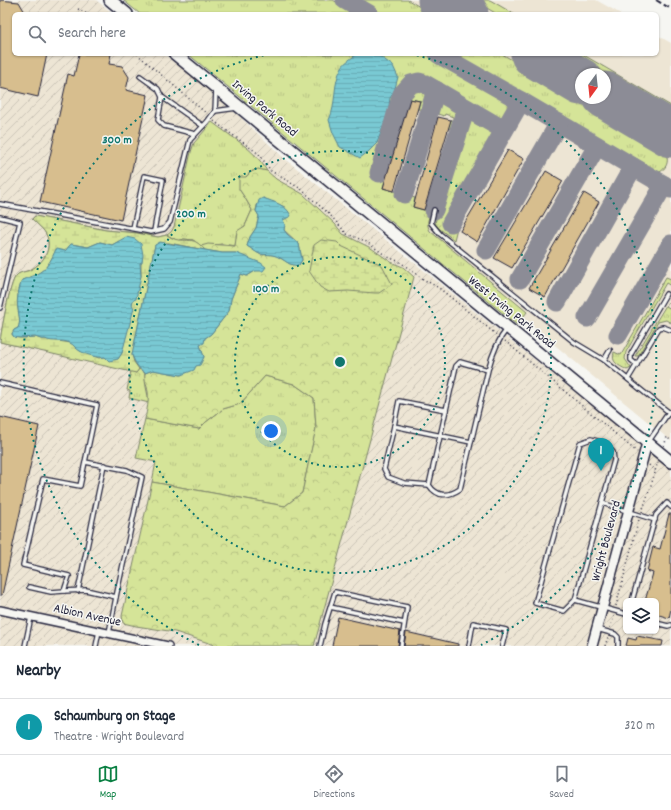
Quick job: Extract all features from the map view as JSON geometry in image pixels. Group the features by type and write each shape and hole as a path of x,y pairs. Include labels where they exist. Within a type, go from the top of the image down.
{"main road":[{"path":"110,0 125,12"},
{"name":"Irving Park Road","path":"177,56 334,185"},
{"name":"West Irving Park Road","path":"334,185 671,462"}],"street":[{"name":"Wright Boulevard","path":"592,646 647,443"},
{"name":"Albion Avenue","path":"0,610 168,646"}],"lane":[{"path":"140,76 158,89 162,97 203,126"},
{"path":"0,204 133,228 154,231 164,229 170,222 190,140 215,111 216,87"},
{"path":"162,97 158,120 164,126 195,134"},
{"path":"215,111 240,107"},
{"path":"133,228 144,176 163,180 154,231"},
{"path":"434,210 431,223 440,234 574,342 604,360 670,413 647,443"},
{"path":"0,217 20,222 0,308"},
{"path":"636,366 631,360 631,354 666,294"},
{"path":"628,379 659,328 664,327 671,330"},
{"path":"488,370 460,362 456,366 429,485 433,492 451,494 460,489 491,358 500,337 507,328"},
{"path":"604,360 610,350"},
{"path":"0,383 98,405 80,486 43,478 24,565 68,576 64,591"},
{"path":"429,485 404,483 388,477 384,470 399,401 446,410"},
{"path":"394,426 471,442"},
{"path":"591,439 604,443 613,452 614,460 575,600 564,611 535,603 580,443 591,439"},
{"path":"85,462 127,470 142,477 109,633"},
{"path":"78,591 104,465"},
{"path":"602,503 655,520"},
{"path":"633,598 656,515 667,503 671,507"},
{"path":"29,587 51,592 86,590 116,597"},
{"path":"320,646 335,592 407,607 400,646"},
{"path":"575,600 623,613"},
{"path":"330,607 404,623"},
{"path":"25,646 31,616"},
{"path":"469,646 474,623 506,630 502,646"},
{"path":"659,624 668,626 671,625"},
{"path":"597,629 615,634 618,638 618,646"},
{"path":"96,646 99,631"}],"path":[{"path":"78,9 83,12"},
{"path":"139,56 222,128 259,154 271,171 301,189 330,215 347,234 365,241 439,288 634,448"},
{"path":"667,437 671,441"},
{"path":"605,646 640,516 656,473 655,471"}],"shaded area":[{"path":"0,0 96,0 111,12 12,12 12,56 166,56 225,103 284,158 671,469 671,646 0,646"},
{"path":"137,0 596,0 617,12 152,12"},
{"path":"659,36 671,43 671,441 204,56 659,56"}],"green space":[{"path":"123,0 333,0 354,12 138,12"},
{"path":"358,0 408,0 429,12 379,12"},
{"path":"473,0 490,0 511,12 494,12"},
{"path":"190,56 429,56 505,101 508,105 508,113 504,118 500,119 492,117 455,93 424,78 417,77 408,80 400,89 387,119 373,176 385,180 383,188 415,198 413,207 431,212 428,222 430,231 527,312 517,325"},
{"path":"462,56 505,56 575,97 575,104 588,104 658,145 662,148 666,155 667,162 664,169 660,172 653,171 463,60"},
{"path":"569,56 585,56 606,68 590,68"},
{"path":"611,71 671,106 671,115 611,80"},
{"path":"415,86 422,87 429,91 425,110 418,109 420,101 410,99 409,101 405,100 409,90"},
{"path":"440,99 459,108 460,113 455,129 448,128 451,120 453,120 453,117 445,114 444,116 434,113 434,104"},
{"path":"469,117 489,125 494,130 494,135 444,222 457,228 454,240 436,226 435,223 466,119"},
{"path":"212,122 256,156 267,171 252,171 249,173 239,189 252,210 245,226 237,232 235,246 223,244 201,246 193,240 184,239 178,241 167,235 174,227 194,143"},
{"path":"258,169 267,171 276,179 303,194 335,224 343,234 371,248 391,262 403,267 414,277 314,646 218,646 175,632 123,623 122,616 152,482 285,506 302,493 316,428 314,398 294,384 265,376 240,404 223,409 199,429 145,419 148,406 148,389 145,373 153,370 181,375 196,366 204,357 200,345 205,338 211,334 229,311 231,299 241,274 247,276 257,270 236,253 222,253 205,250 134,362 139,369 69,357 0,342 11,287 16,276 30,270 46,255 48,238 42,229 32,219 35,216 106,230 158,237 167,235 178,241 184,239 193,240 201,246 208,244 235,246 237,231 245,226 252,210 239,189 239,177 246,177 251,172","holes":["263,198 285,207 283,220 284,230 299,244 302,260 299,265 290,264 277,256 268,254 261,255 247,246 250,237 256,228 259,216 256,211 257,205"]},
{"path":"35,216 106,230 158,237 167,235 176,240 190,240 196,242 205,250 169,243 155,245 132,355 134,362 139,369 136,373 0,342 11,287 16,276 30,270 46,255 48,238 42,229 32,219","holes":["119,241 141,262 141,276 138,290 133,300 122,353 118,359 105,357 99,358 80,351 71,343 35,337 17,338 12,334 14,330 18,328 20,319 17,302 22,280 44,270 56,250 65,251 71,244 88,247 100,242 112,245"]},
{"path":"321,240 337,242 341,246 382,265 392,284 379,293 348,291 329,292 320,287 309,271 314,245"},
{"path":"666,277 671,279 671,286 666,283 626,352 625,359 631,368 627,370 614,361 614,352 621,355"},
{"path":"668,302 666,306 671,309 671,323 666,320 658,322 638,356 635,356"},
{"path":"139,369 145,373 149,403 129,398 130,391 127,390 131,371 136,373"},
{"path":"265,376 294,384 314,398 316,429 302,493 285,506 152,482 156,462 136,458 145,419 199,429 223,409 240,404"}],"water":[{"path":"354,56 380,56 393,66 398,77 394,92 390,98 388,114 377,143 360,158 340,147 333,133 329,120 333,107 337,80 345,63"},
{"path":"263,198 280,204 289,212 291,216 283,220 285,225 284,230 299,244 302,260 299,265 292,265 274,255 258,253 247,246 250,237 256,228 259,216 256,211 259,200"},
{"path":"126,237 135,239 141,244 143,255 142,262 140,263 141,276 136,299 133,300 132,305 134,308 122,353 118,359 109,361 105,357 89,355 67,342 51,341 35,337 14,337 12,334 14,330 18,328 20,319 17,302 22,280 35,275 44,269 50,262 56,249 65,251 71,244 88,247 100,242 112,245"},
{"path":"160,242 222,253 236,253 261,263 266,267 263,271 255,271 247,276 241,274 231,299 229,311 211,334 205,338 204,343 200,345 204,357 200,365 196,366 194,370 181,375 153,370 145,373 137,365 132,355 155,245"}],"building":[{"path":"0,0 19,2 25,12 12,12 12,56 47,56 38,97 0,88"},
{"path":"79,56 111,56 109,64 122,66 129,77 126,90 148,95 121,220 40,202 68,74 74,76"},
{"path":"410,99 420,101 394,191 383,188"},
{"path":"438,117 451,120 424,210 413,207"},
{"path":"508,150 524,159 477,242 460,231"},
{"path":"546,171 563,181 512,268 494,258"},
{"path":"584,193 599,202 545,297 529,288"},
{"path":"0,417 39,426 2,595 0,595"},
{"path":"669,514 671,514 671,609 669,618 659,615 659,598 646,598 653,573 647,571 653,547 660,549"},
{"path":"338,617 400,631 398,646 332,646"},
{"path":"406,632 458,644 458,646 404,646"},
{"path":"637,636 663,641 662,646 626,646 628,638 636,640"}],"taxiway":[{"path":"345,0 366,12"},
{"path":"442,56 671,189"},
{"path":"379,173 402,94 411,84 419,82 425,84 504,130"},
{"path":"404,194 436,90"},
{"path":"451,223 521,101"},
{"path":"434,210 466,108"},
{"path":"486,250 559,123"},
{"path":"520,279 597,146"},
{"path":"557,302 633,167"},
{"path":"587,318 664,185"},
{"path":"618,335 671,244"}],"runway":[{"path":"441,0 462,12"},
{"path":"537,56 575,78"},
{"path":"611,99 671,134"}],"railway":[{"path":"656,0 671,9"}],"place":[{"name":"Schaumburg on Stage","path":"601,471"}]}
